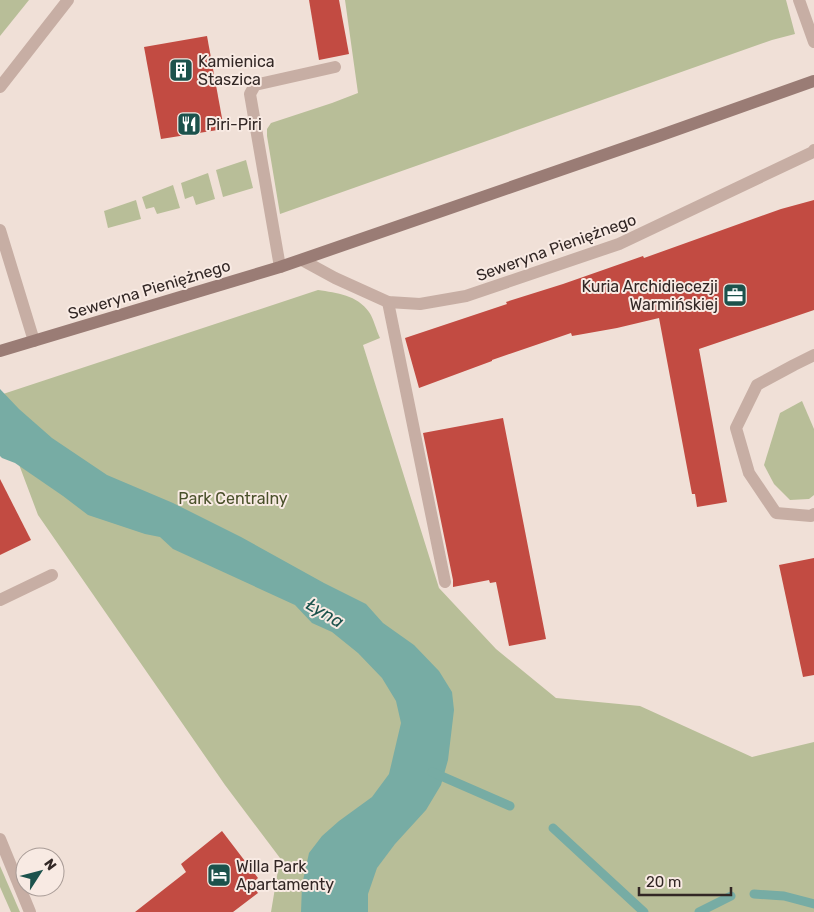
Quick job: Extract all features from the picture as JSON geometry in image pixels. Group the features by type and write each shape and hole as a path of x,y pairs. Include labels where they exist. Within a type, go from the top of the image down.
{"street":[{"path":"0,87 68,0"},
{"path":"799,0 814,42"},
{"path":"280,267 250,94 255,85 335,67"},
{"name":"Seweryna Pieniężnego","path":"6,349 302,260 814,82"},
{"name":"Seweryna Pieniężnego","path":"302,260 335,278 388,302 420,304 466,296 620,244 814,152"},
{"path":"0,230 34,341"},
{"path":"388,302 445,582"},
{"path":"814,355 757,385 736,428 749,473 776,513 811,516 814,514"},
{"path":"0,600 52,575"},
{"path":"0,838 30,912"}],"green space":[{"path":"0,0 29,0 0,36"},
{"path":"345,0 786,0 795,34 772,40 280,214 267,129 271,123 358,93"},
{"path":"246,160 253,188 223,197 216,170"},
{"path":"208,173 215,199 196,205 193,196 185,199 181,183"},
{"path":"173,185 180,208 157,214 154,207 146,209 142,197"},
{"path":"136,200 141,219 108,228 104,211"},
{"name":"Park Centralny","path":"318,290 353,298 364,306 371,315 380,338 363,345 439,588 496,649 556,698 640,706 752,757 814,742 814,912 271,912 280,858 225,785 38,515 0,414 0,395"},
{"path":"802,401 814,429 814,495 809,499 790,500 774,484 764,465 780,413"},
{"path":"0,866 20,912 11,912 0,887"}],"water":[{"name":"Łyna","path":"0,389 19,409 52,438 107,475 173,503 366,604 383,623 414,645 439,671 452,692 454,710 448,760 441,785 426,810 395,844 377,868 368,894 368,912 301,912 302,885 309,853 322,836 372,797 389,774 401,723 396,701 382,678 358,653 332,632 312,623 295,605 173,549 160,537 145,534 88,515 15,463 2,458 0,456"}],"building":[{"path":"309,0 339,0 349,54 319,60"},
{"name":"Kamienica Staszica","path":"207,36 224,129 161,139 144,47"},
{"path":"814,200 814,310 699,349 727,502 697,507 695,494 692,494 659,318 572,336 571,333 419,388 405,338 643,256 644,258 781,209"},
{"path":"503,418 546,639 509,646 496,582 490,583 489,580 453,587 423,433"},
{"path":"0,479 31,540 0,555"},
{"path":"814,558 814,675 803,677 779,565"},
{"name":"Willa Park Apartamenty","path":"222,831 258,878 251,884 258,893 233,912 135,912 186,872 181,864"}],"waterway":[{"path":"432,772 510,806"},
{"path":"553,828 644,912"},
{"path":"754,894 784,896 814,904"},
{"path":"699,912 731,896"}],"place":[{"name":"Kamienica Staszica","path":"181,70"},
{"name":"Piri-Piri","path":"189,124"},
{"name":"Kuria Archidiecezji Warmińskiej","path":"735,295"},
{"name":"Willa Park Apartamenty","path":"219,875"}]}
